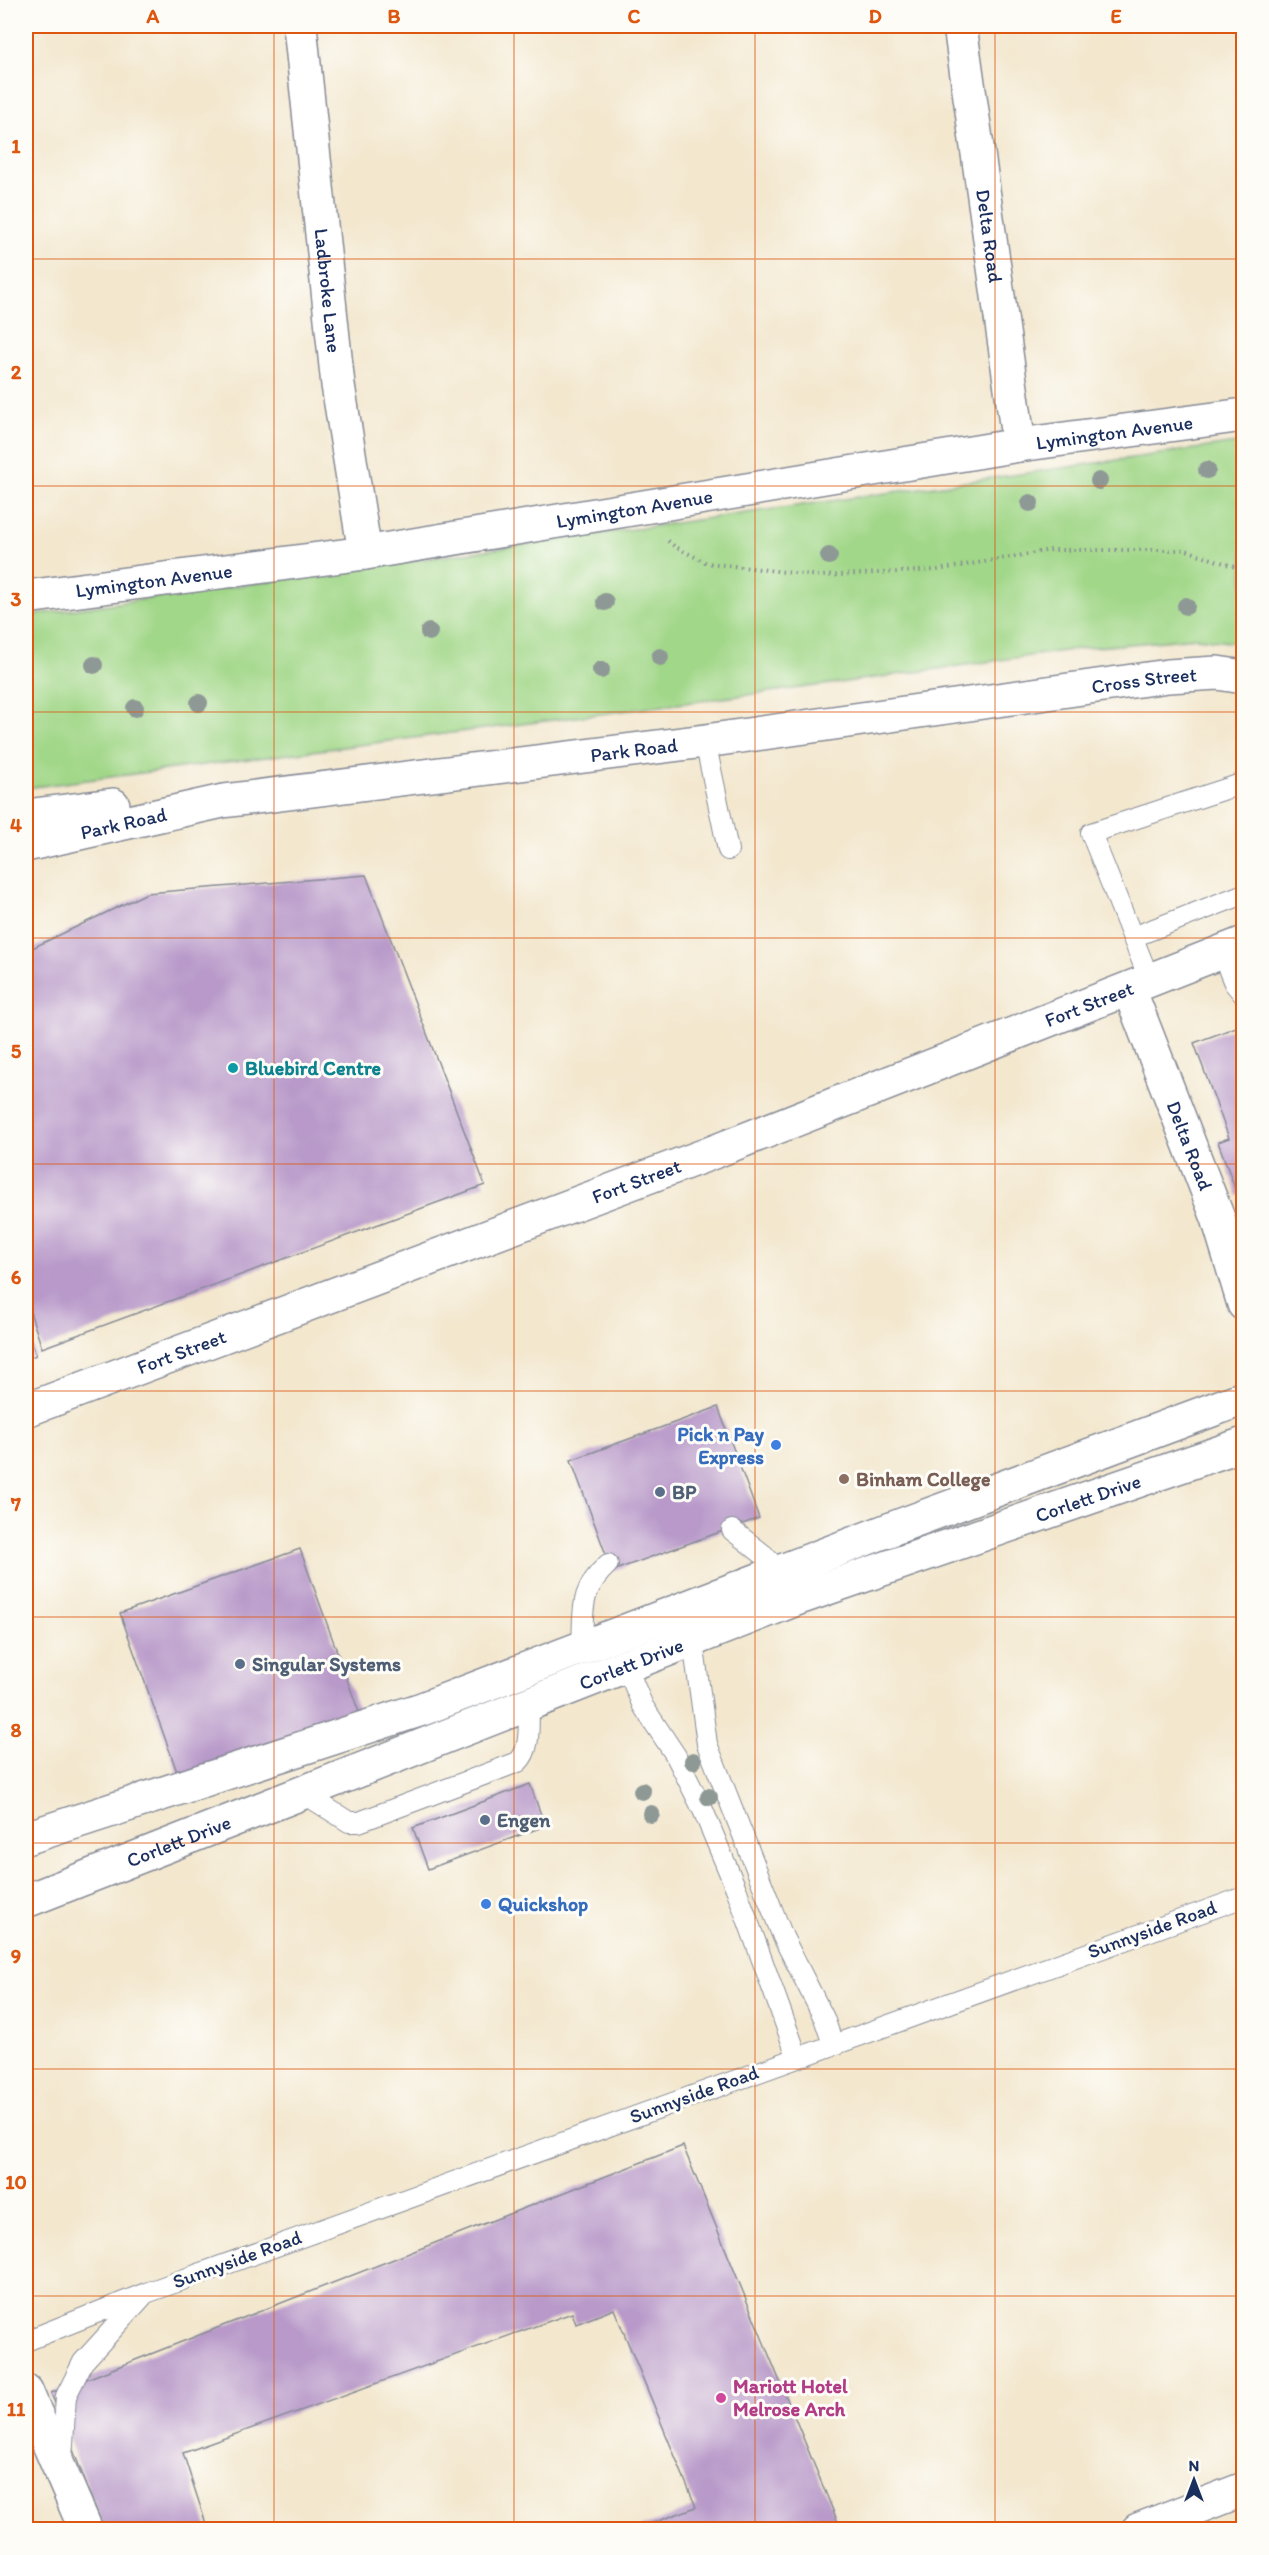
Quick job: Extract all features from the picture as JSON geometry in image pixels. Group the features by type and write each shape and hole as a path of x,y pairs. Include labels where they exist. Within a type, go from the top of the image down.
{"street":[{"name":"Ladbroke Lane","path":"300,26 338,385 365,553"},
{"name":"Delta Road","path":"960,26 1019,445"},
{"name":"Lymington Avenue","path":"26,597 365,553 1019,445 1244,415"},
{"name":"Cross Street","path":"1045,694 1168,676 1217,673 1244,677"},
{"name":"Park Road","path":"26,844 113,814 131,802 223,801 705,741 1045,694"},
{"name":"Park Road","path":"26,816 113,814"},
{"name":"Fort Street","path":"26,1410 706,1155 1232,947"},
{"name":"Delta Road","path":"1139,985 1218,1218 1244,1304"},
{"name":"Corlett Drive","path":"26,1838 422,1709 1244,1398"},
{"name":"Corlett Drive","path":"26,1901 799,1598 1244,1444"},
{"path":"26,2391 86,2529"},
{"path":"1138,2529 1244,2489"}],"lane":[{"path":"705,741 728,850"},
{"path":"1139,985 1133,937 1091,833 1244,783"},
{"path":"1133,937 1244,894"},
{"path":"1232,947 1234,983 1244,995"},
{"path":"732,1530 764,1555 780,1572"},
{"path":"582,1648 585,1593 594,1577 608,1564"},
{"path":"693,1641 707,1744 783,1937 824,2018 833,2044"},
{"path":"626,1666 643,1706 676,1756 707,1819 737,1891 797,2056"},
{"path":"303,1793 349,1822 359,1822 518,1762 524,1753 527,1740 529,1704"},
{"name":"Sunnyside Road","path":"26,2341 146,2293 797,2056 1244,1897"},
{"name":"Sunnyside Road","path":"62,2474 66,2396 83,2362 146,2293"}],"path":[{"path":"638,508 674,546 707,563 820,576 937,570 1051,550 1186,550 1244,570"}],"green space":[{"path":"1243,442 1243,644 1197,638 1085,648 846,682 26,788 26,616"}],"building":[{"name":"Bluebird Centre","path":"366,875 485,1185 42,1348 26,1300 26,951 147,893"},
{"path":"1244,1024 1244,1194 1238,1196 1218,1142 1229,1138 1194,1043"},
{"path":"26,1327 36,1355 26,1359"},
{"path":"718,1407 759,1518 612,1571 571,1460"},
{"name":"Singular Systems","path":"300,1549 360,1715 180,1780 120,1613"},
{"path":"530,1784 545,1826 428,1869 413,1828"},
{"path":"683,2146 841,2530 634,2530 696,2507 614,2309 576,2324 572,2313 183,2453 208,2530 104,2530 51,2393"}],"place":[{"name":"Bluebird Centre","path":"233,1068"},
{"name":"Pick n Pay Express","path":"776,1445"},
{"name":"Binham College","path":"844,1479"},
{"name":"BP","path":"660,1492"},
{"name":"Singular Systems","path":"240,1664"},
{"name":"Engen","path":"485,1820"},
{"name":"Quickshop","path":"486,1904"},
{"name":"Mariott Hotel Melrose Arch","path":"721,2398"}]}
